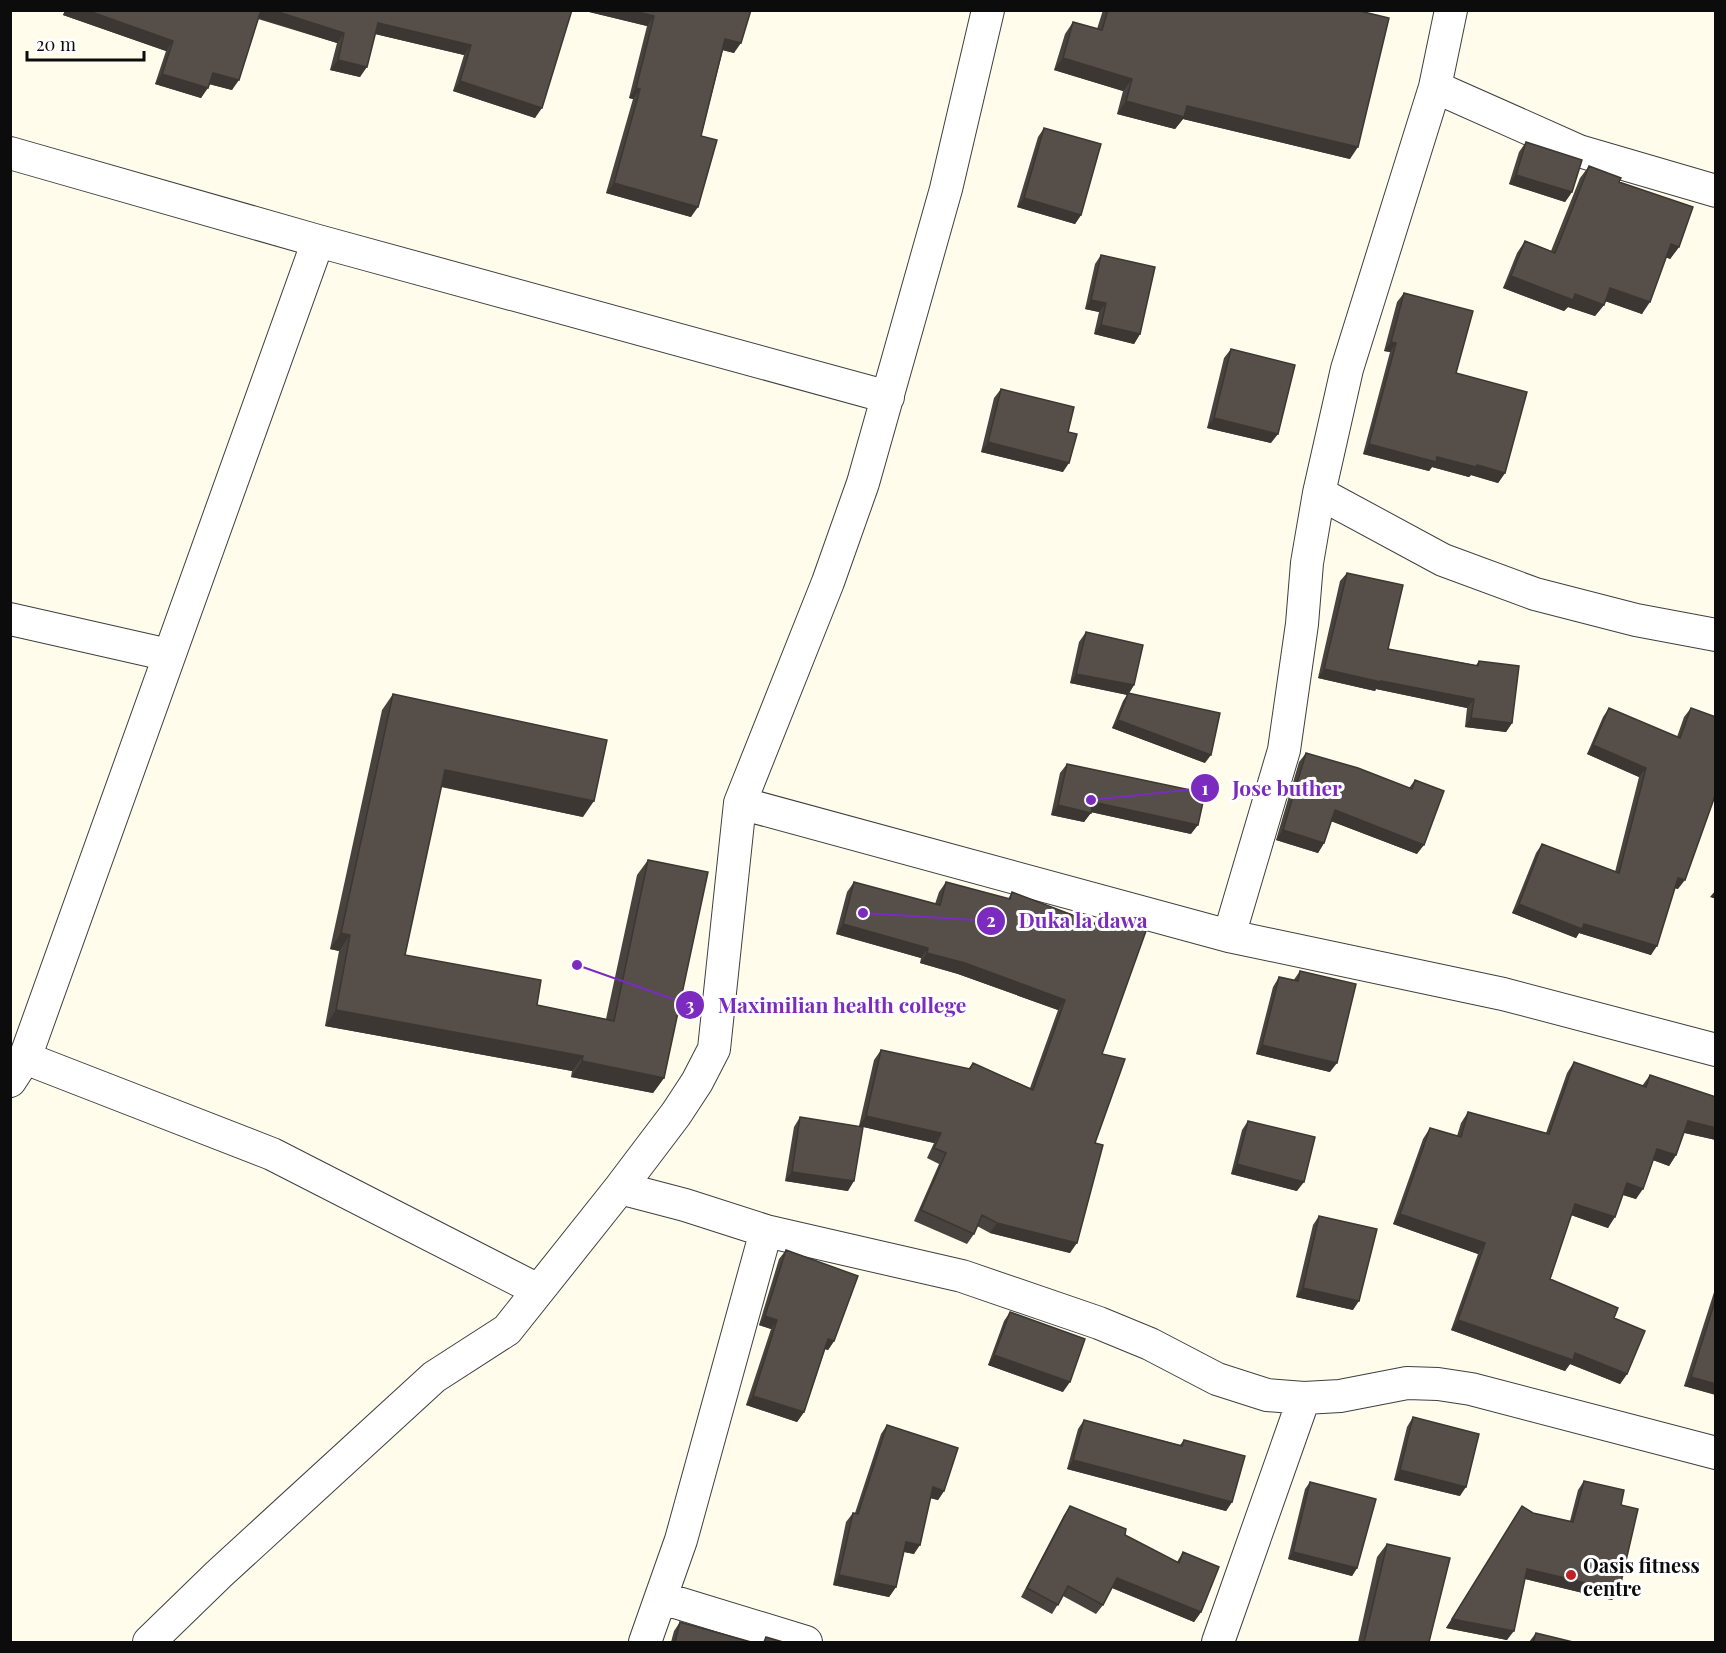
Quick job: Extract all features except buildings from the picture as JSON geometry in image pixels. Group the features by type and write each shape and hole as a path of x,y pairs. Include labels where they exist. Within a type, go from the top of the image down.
{"street":[{"path":"149,1642 219,1574 434,1377 507,1330 620,1188 681,1106 697,1082 714,1049 740,803 828,582 863,483 946,189 988,10"},
{"path":"1229,936 1284,750 1319,493 1347,369 1435,87 1451,10"},
{"path":"1435,87 1580,151 1716,191"},
{"path":"10,153 318,241 888,397"},
{"path":"318,241 170,656 17,1070 272,1154 538,1290"},
{"path":"1319,493 1443,560 1535,594 1636,620 1716,635"},
{"path":"10,619 170,656"},
{"path":"740,803 1229,936 1503,994 1716,1050"},
{"path":"620,1188 685,1205 766,1231 963,1276 1109,1327 1150,1344 1217,1379 1268,1395 1304,1398 1340,1396 1407,1383 1438,1384 1471,1389 1716,1453"},
{"path":"645,1642 681,1540 766,1231"},
{"path":"1218,1642 1304,1398"},
{"path":"662,1598 806,1642"}],"place":[{"name":"Jose buther","path":"1091,800"},
{"name":"Duka la dawa","path":"863,913"},
{"name":"Maximilian health college","path":"577,965"},
{"name":"Oasis fitness centre","path":"1571,1575"}]}
